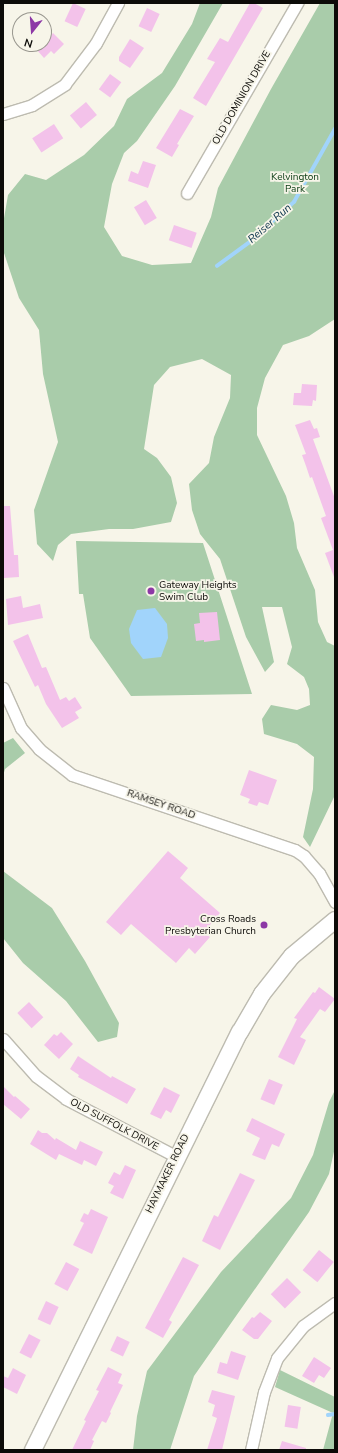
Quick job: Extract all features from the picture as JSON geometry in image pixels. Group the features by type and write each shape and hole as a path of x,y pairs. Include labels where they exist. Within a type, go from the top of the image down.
{"main road":[{"name":"HAYMAKER ROAD","path":"33,1450 240,1032 262,994 292,956 335,920"}],"street":[{"path":"3,114 32,105 65,84 96,43 118,3"},
{"name":"OLD DOMINION DRIVE","path":"187,193 297,3"},
{"name":"RAMSEY ROAD","path":"3,688 21,728 39,749 72,775 295,850 304,856 319,873 335,902"},
{"name":"OLD SUFFOLK DRIVE","path":"3,1039 36,1076 66,1099 86,1111 177,1157"},
{"path":"251,1450 264,1392 277,1358 303,1326 335,1303"}],"green space":[{"name":"Kelvington Park","path":"200,3 223,3 175,86 137,141 124,153 112,184 104,227 122,256 152,265 191,263 211,217 218,188 271,89 320,3 335,3 335,319 309,336 283,345 265,378 257,408 257,435 286,496 294,523 297,548 315,590 318,622 327,642 335,646 335,795 310,847 303,837 313,789 314,757 297,744 264,734 262,719 271,705 297,710 310,705 309,689 304,677 287,664 292,647 282,607 262,607 274,662 265,672 246,637 220,559 200,534 192,510 189,484 209,463 214,437 230,398 231,375 202,359 170,367 154,385 144,449 157,458 171,477 177,503 171,522 133,529 109,529 71,534 58,545 53,561 37,544 34,510 58,442 43,374 39,330 19,298 3,250 3,224 8,195 25,174 46,180 84,155 114,126 127,99 162,73 192,24"},
{"name":"Gateway Heights Swim Club","path":"76,541 203,543 252,694 131,696 90,638 83,594 79,594"},
{"path":"13,738 25,753 5,769 3,776 3,743"},
{"path":"3,871 52,908 85,961 119,1023 117,1037 98,1042 66,1001 23,963 3,938"},
{"path":"335,1090 335,1147 329,1174 309,1212 194,1376 170,1450 133,1450 137,1416 147,1371 221,1272 291,1198 313,1155 329,1102"},
{"path":"280,1370 335,1397 335,1450 323,1450 333,1413 275,1387"}],"water":[{"path":"155,608 167,624 168,638 161,657 143,659 131,643 129,629 137,610"}],"building":[{"path":"73,3 86,9 77,27 65,21"},
{"path":"250,3 254,3 263,8 206,106 193,98 215,62 207,59 220,38 228,42"},
{"path":"147,8 160,14 151,32 139,26"},
{"path":"53,33 64,44 54,54 52,52"},
{"path":"130,39 144,48 130,68 119,61 119,57"},
{"path":"39,52 50,52 44,58"},
{"path":"110,74 121,82 110,98 99,89"},
{"path":"86,102 97,115 81,129 70,115"},
{"path":"180,109 194,116 177,144 179,145 172,157 156,148"},
{"path":"54,124 63,138 41,152 32,138"},
{"path":"143,161 156,165 148,188 128,181 131,171 138,174"},
{"path":"146,200 157,218 145,225 134,207"},
{"path":"174,225 197,233 191,248 169,240"},
{"path":"302,384 317,385 316,401 313,400 312,406 293,405 294,393 301,393"},
{"path":"310,420 314,429 317,428 320,437 313,439 335,499 334,577 325,553 333,550 321,518 326,516 312,477 310,478 302,455 306,454 295,425"},
{"path":"3,506 10,506 14,555 18,555 19,577 4,578"},
{"path":"21,596 23,608 40,604 43,618 8,625 6,599"},
{"path":"217,612 220,640 204,642 204,640 196,641 194,624 200,623 199,613"},
{"path":"28,634 42,668 46,667 60,700 66,697 69,701 75,697 82,708 75,712 79,718 62,728 46,704 38,685 35,687 13,641"},
{"path":"249,770 277,780 268,805 259,802 257,806 248,803 250,799 240,795"},
{"path":"168,851 188,868 180,878 220,913 204,932 210,937 195,954 189,948 176,963 131,924 121,935 106,922"},
{"path":"319,987 335,999 325,1012 320,1009 300,1037 306,1040 294,1065 278,1057 297,1019 294,1018 313,992 315,993"},
{"path":"29,1002 43,1017 32,1028 17,1013"},
{"path":"61,1032 73,1044 59,1059 44,1045 54,1034 57,1036"},
{"path":"78,1056 111,1078 112,1076 136,1089 127,1104 78,1077 79,1075 70,1069"},
{"path":"269,1079 283,1085 274,1105 260,1099"},
{"path":"3,1086 14,1097 15,1096 30,1109 21,1119 3,1104"},
{"path":"164,1087 180,1095 171,1113 166,1110 161,1119 150,1114"},
{"path":"252,1118 285,1134 279,1147 272,1144 265,1160 252,1155 260,1138 246,1131"},
{"path":"38,1130 42,1133 47,1133 55,1140 56,1138 76,1150 80,1141 103,1152 96,1166 84,1160 82,1165 59,1154 56,1160 30,1144"},
{"path":"125,1165 136,1170 123,1199 110,1193 114,1186 108,1183 114,1172 120,1175"},
{"path":"240,1173 255,1180 220,1250 202,1241 214,1215 218,1217"},
{"path":"91,1209 108,1217 92,1254 73,1245 84,1223 80,1221 84,1213 88,1215"},
{"path":"319,1250 334,1262 317,1282 303,1270"},
{"path":"183,1257 199,1265 169,1320 172,1322 163,1338 145,1328"},
{"path":"66,1262 79,1269 68,1291 54,1284"},
{"path":"287,1278 301,1292 285,1308 271,1294"},
{"path":"46,1301 59,1307 50,1325 38,1319"},
{"path":"260,1312 272,1321 258,1339 254,1339 242,1330 252,1317 254,1318"},
{"path":"29,1334 41,1340 31,1359 19,1353"},
{"path":"117,1336 130,1342 123,1356 110,1351"},
{"path":"231,1351 246,1356 238,1380 217,1373 220,1362 227,1364"},
{"path":"314,1357 331,1368 324,1378 319,1375 314,1383 302,1376"},
{"path":"108,1367 122,1374 118,1383 123,1385 110,1412 111,1413 106,1423 102,1421 92,1440 94,1441 90,1450 72,1450 86,1421 84,1420 99,1391 96,1390"},
{"path":"13,1368 26,1375 17,1394 3,1387 3,1376 8,1378"},
{"path":"212,1390 235,1396 222,1450 207,1450 217,1418 212,1416 215,1405 208,1402"},
{"path":"288,1405 301,1407 297,1429 285,1427"},
{"path":"282,1441 306,1448 306,1450 279,1450"}],"waterway":[{"name":"Reiser Run","path":"217,266 251,241 294,202 335,129"},
{"path":"328,1415 335,1414"}],"place":[{"name":"Gateway Heights Swim Club","path":"151,591"},
{"name":"Cross Roads Presbyterian Church","path":"264,925"}]}
